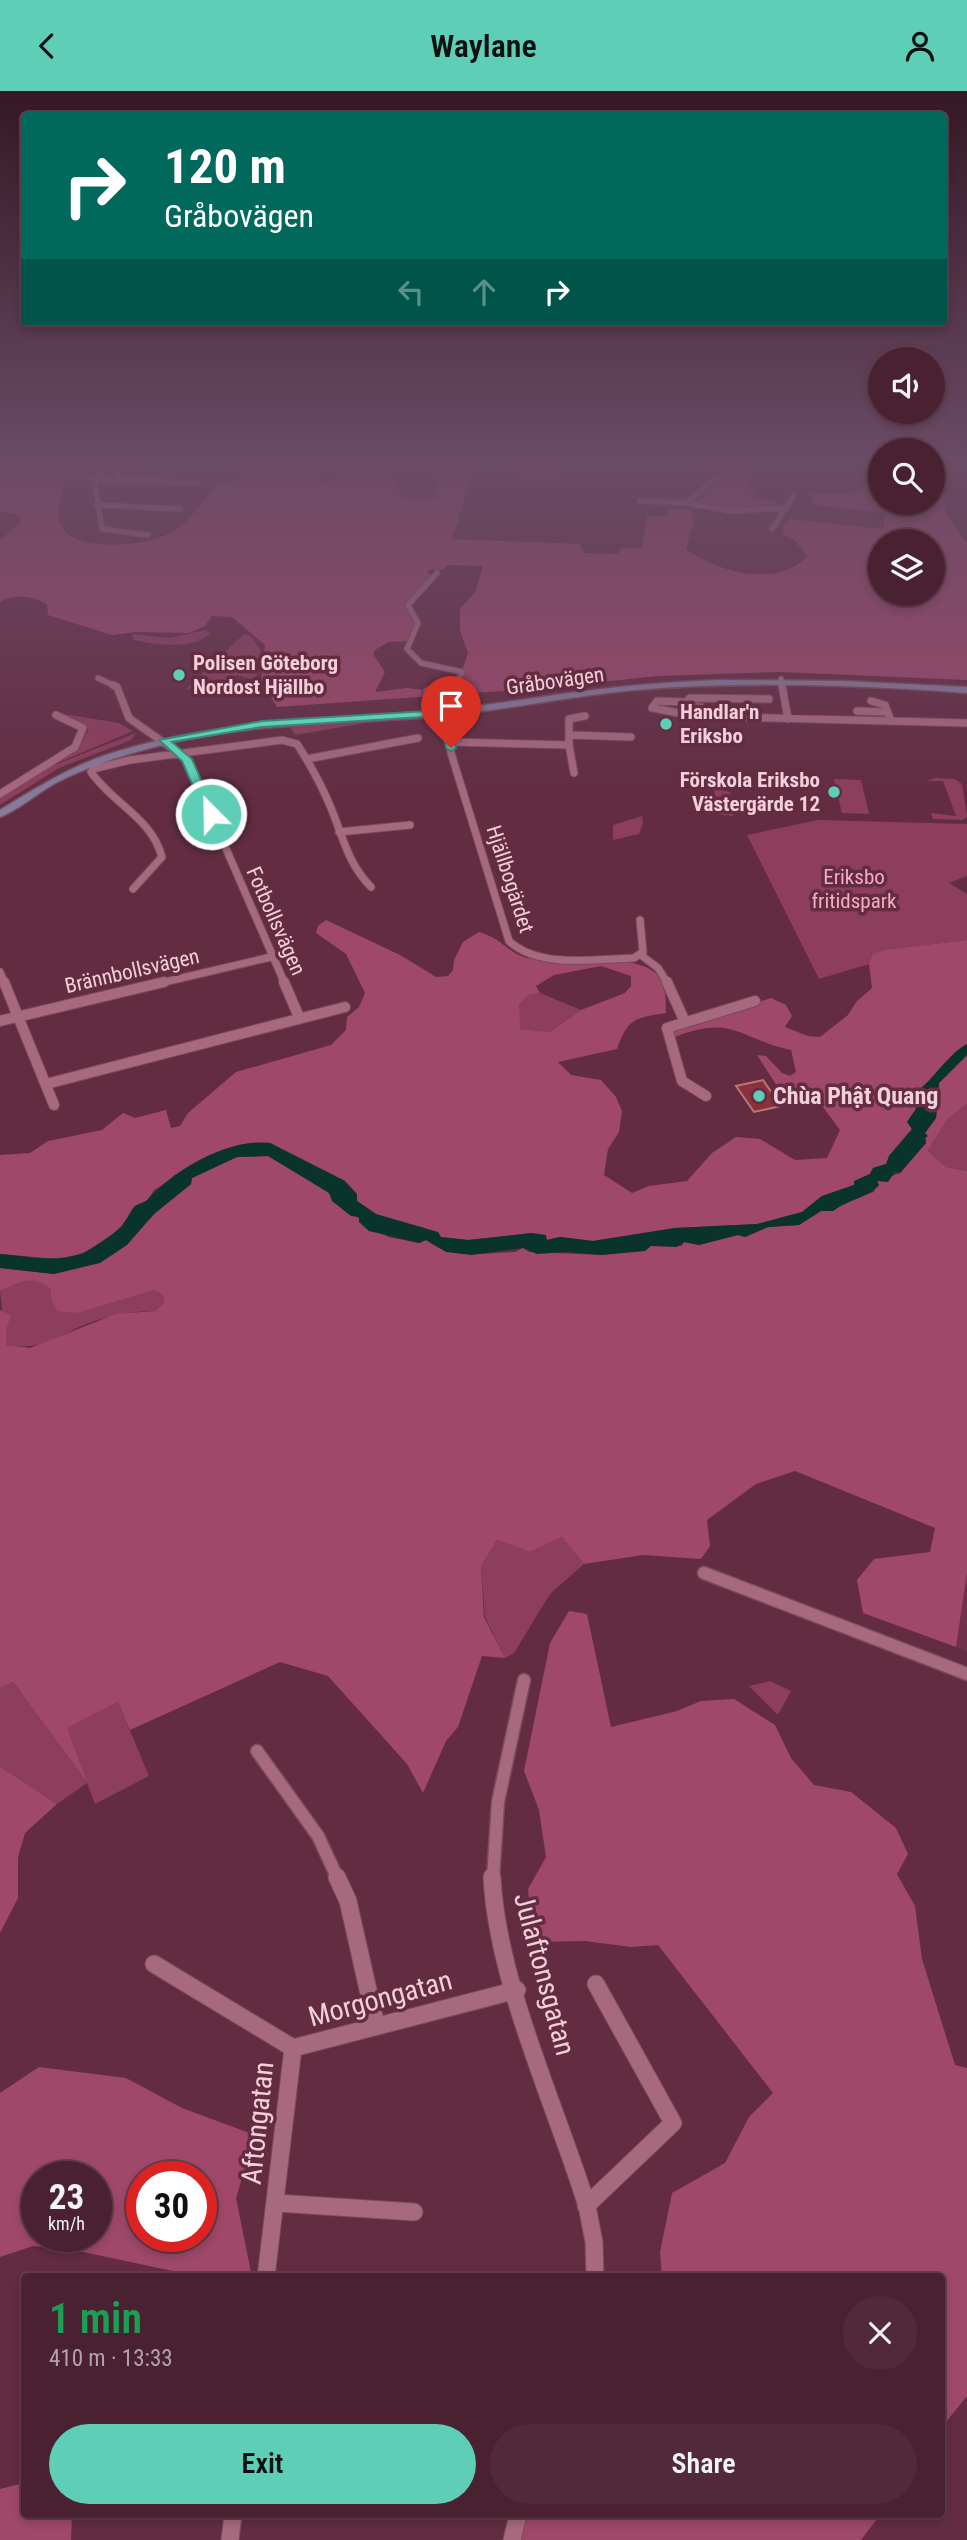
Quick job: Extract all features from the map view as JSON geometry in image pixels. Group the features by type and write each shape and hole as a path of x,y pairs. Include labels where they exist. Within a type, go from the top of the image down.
{"main road":[{"name":"Gråbovägen","path":"0,812 31,792 88,763 160,738 262,724 443,711 631,688 782,681 967,688"}],"street":[{"name":"Hjällbogärdet","path":"437,573 408,605 418,623 407,649 421,663 462,672 459,679 427,691 427,696 443,711 452,742 451,753 512,946 543,957 634,958 641,955"},
{"name":"Fotbollsvägen","path":"98,678 117,687 129,718 181,753 202,793 299,1017"},
{"path":"782,681 788,719"},
{"path":"686,715 686,704 691,698 769,699"},
{"path":"701,707 657,701 652,708 686,715 967,723"},
{"path":"871,701 885,705 891,721"},
{"path":"857,711 888,712"},
{"path":"0,794 75,747 83,728 57,715"},
{"path":"574,773 570,762 569,719 584,716"},
{"path":"569,735 631,737"},
{"path":"307,759 418,738"},
{"path":"133,889 162,857 160,843 137,812 103,788 91,772 100,766 181,753 288,741 297,744 307,759 331,807 356,874 371,887"},
{"path":"452,742 569,745"},
{"path":"339,832 410,825"},
{"path":"640,920 641,955 655,963 667,977 685,1022"},
{"name":"Brännbollsvägen","path":"0,1021 271,957"},
{"path":"0,972 54,1105"},
{"path":"706,1096 682,1081 667,1028 755,1001"},
{"path":"46,1084 345,1007"},
{"path":"704,1573 967,1674"},
{"name":"Julaftonsgatan","path":"524,1680 495,1818 491,1853 498,1926 586,2206 593,2238 594,2273"},
{"path":"257,1751 318,1836 346,1896 376,2025"},
{"name":"Morgongatan","path":"154,1964 293,2048 517,1990"},
{"path":"586,2206 673,2123 596,1984"},
{"name":"Aftongatan","path":"267,2273 277,2203 293,2048"},
{"name":"Aftongatan","path":"277,2203 414,2212"},
{"path":"230,2540 233,2518"},
{"path":"512,2540 517,2518"}],"shaded area":[{"path":"0,572 429,572 431,576 406,604 416,622 407,641 388,642 373,654 385,672 375,692 407,688 434,691 460,676 468,653 460,631 460,609 475,592 481,572 868,572 868,606 945,606 945,572 967,572 967,680 779,672 658,676 533,689 277,707 261,681 265,645 232,617 212,616 205,626 189,633 136,632 112,635 48,615 47,604 35,599 6,599 0,602"},
{"path":"326,920 400,955 436,977 448,976 453,970 454,960 463,942 479,932 526,958 600,959 638,964 652,970 663,984 666,1013 634,1021 625,1031 617,1049 558,1062 571,1075 601,1080 616,1097 622,1111 619,1132 608,1149 604,1175 632,1193 649,1186 687,1181 712,1153 736,1137 760,1139 795,1160 827,1158 840,1130 820,1103 802,1092 784,1097 757,1055 766,1056 782,1073 790,1076 796,1072 791,1050 723,1028 710,1028 675,1037 672,1031 771,998 786,1005 792,1016 785,1027 808,1036 820,1037 848,1015 857,1001 872,988 869,964 872,955 883,950 967,940 967,1044 951,1056 926,1085 915,1092 916,1109 907,1122 912,1129 889,1156 887,1164 873,1168 870,1174 855,1181 854,1185 822,1196 802,1212 757,1224 675,1228 593,1241 560,1237 546,1240 532,1233 468,1240 440,1237 422,1227 400,1223 376,1214 357,1201 345,1181 270,1143 254,1143 228,1149 174,1175 171,1180 154,1190 147,1201 135,1207 119,1230 82,1254 57,1259 0,1254 0,1155 30,1153 48,1141 102,1130 123,1113 135,1118 166,1110 171,1128 180,1126 188,1113 236,1072 331,1045 346,1030 347,1017 359,1007 365,993 346,954 316,933 318,926","holes":["601,966 631,976 631,986 625,993 581,1010 550,1032 520,1029 519,1005 529,995 540,993 536,986 554,975"]},
{"path":"967,1044 967,1055 939,1083 936,1118 925,1133 928,1136 925,1138 926,1143 900,1173 895,1172 888,1182 877,1181 879,1185 875,1189 833,1211 821,1211 799,1225 768,1227 745,1237 738,1235 699,1245 684,1242 677,1247 651,1246 645,1251 602,1255 565,1252 537,1254 523,1248 472,1255 446,1252 426,1240 419,1243 369,1231 359,1222 359,1217 351,1216 332,1201 329,1193 268,1156 237,1157 192,1178 191,1184 154,1214 127,1245 100,1263 54,1274 0,1268 0,1254 50,1258 70,1257 84,1252 116,1231 134,1207 147,1200 187,1167 219,1151 253,1143 270,1143 345,1181 357,1194 357,1201 376,1214 438,1232 441,1237 468,1240 532,1233 546,1235 547,1240 560,1237 593,1241 675,1228 757,1224 802,1212 822,1196 854,1185 854,1181 870,1174 873,1168 886,1164 889,1156 912,1129 907,1122 916,1109 914,1092"},
{"path":"967,1055 967,1104 947,1120 928,1151 946,1167 967,1171 967,1573 956,1647 863,1613 857,1580 874,1559 930,1552 935,1528 795,1471 756,1484 707,1520 710,1546 701,1559 643,1555 584,1564 562,1537 530,1552 497,1540 481,1566 484,1617 505,1658 482,1656 458,1727 446,1741 423,1793 407,1764 328,1676 280,1662 130,1730 118,1702 67,1728 87,1782 13,1682 0,1688 0,1310 11,1316 6,1329 6,1345 30,1348 116,1314 155,1311 164,1303 163,1295 154,1290 77,1313 57,1311 51,1298 51,1289 44,1284 26,1281 0,1291 0,1268 54,1274 100,1262 126,1245 154,1214 191,1184 192,1178 237,1157 268,1156 310,1180 329,1193 341,1207 388,1237 419,1243 426,1240 458,1253 515,1252 523,1248 529,1252 602,1255 651,1246 682,1246 684,1242 699,1245 738,1235 745,1237 768,1227 799,1225 821,1211 833,1211 845,1202 874,1192 876,1182 900,1173 926,1143 925,1133 936,1118 939,1083"},
{"path":"967,1573 967,1651 956,1647"},
{"path":"569,1611 587,1614 611,1727 677,1711 701,1701 734,1699 775,1725 791,1758 814,1785 851,1792 896,1828 908,1854 897,1874 915,1906 922,1959 955,2065 967,2068 967,2396 945,2423 945,2273 662,2273 660,2252 672,2193 725,2163 749,2117 773,2093 658,1945 631,1947 585,1941 532,1942 528,1889 546,1857 539,1810 524,1771 550,1643"},
{"path":"0,1767 57,1804 25,1833 18,1857 18,1898 0,1933"},
{"path":"39,2067 126,2078 182,2108 255,2135 268,2153 246,2165 236,2198 251,2273 182,2273 83,2252 112,2252 112,2161 21,2161 21,2250 0,2257 0,2093"},
{"path":"21,2484 21,2518 72,2518 71,2540 0,2540 0,2489"},
{"path":"522,2518 878,2518 861,2540 518,2540"}],"green space":[{"path":"206,630 210,633 203,639 184,644 133,640 133,634 168,638"},
{"path":"244,634 250,635 261,651 256,680 237,675 226,681 234,685 229,690 202,686 185,690"},
{"path":"62,715 119,723 133,731 48,767 80,744 88,731 87,726"},
{"path":"417,717 428,719 365,723 295,735 288,725"},
{"path":"136,733 131,740 59,768 0,805 0,798 39,771"},
{"path":"936,778 955,779 962,784 967,816 963,820 933,819 931,813 956,816 943,781 926,781"},
{"path":"834,779 861,780 869,814 842,813"},
{"path":"714,788 730,792 733,816 717,814"},
{"path":"642,816 643,823 639,834 613,840 613,825"},
{"name":"Eriksbo fritidspark","path":"818,820 967,824 967,876 949,883 967,894 967,940 883,950 872,955 869,964 819,979 747,835"},
{"path":"540,993 581,1010 550,1032 519,1029 519,1005 529,995"},
{"path":"967,1104 967,1171 946,1167 928,1151 947,1120"},
{"path":"22,1280 42,1281 51,1289 51,1298 130,1296 154,1290 163,1295 164,1303 155,1311 126,1313 97,1320 44,1343 27,1346 6,1345 0,1291"},
{"path":"562,1537 584,1564 550,1594 514,1653 505,1658 485,1617 481,1566 497,1540 530,1552"},
{"path":"12,1681 86,1780 66,1728 118,1702 149,1776 95,1804 87,1783 57,1804 0,1768 0,1688"},
{"path":"770,1681 791,1691 778,1715 749,1686"}],"building":[{"name":"Chùa Phật Quang","path":"763,1080 781,1106 754,1112 736,1086"}],"place":[{"name":"Polisen Göteborg Nordost Hjällbo","path":"179,675"},
{"name":"Handlar'n Eriksbo","path":"666,724"},
{"name":"Förskola Eriksbo Västergärde 12","path":"834,792"},
{"name":"Chùa Phật Quang","path":"759,1096"}],"route":[{"path":"211,814 187,759 164,740 262,724 444,713 452,742 451,748"}]}
